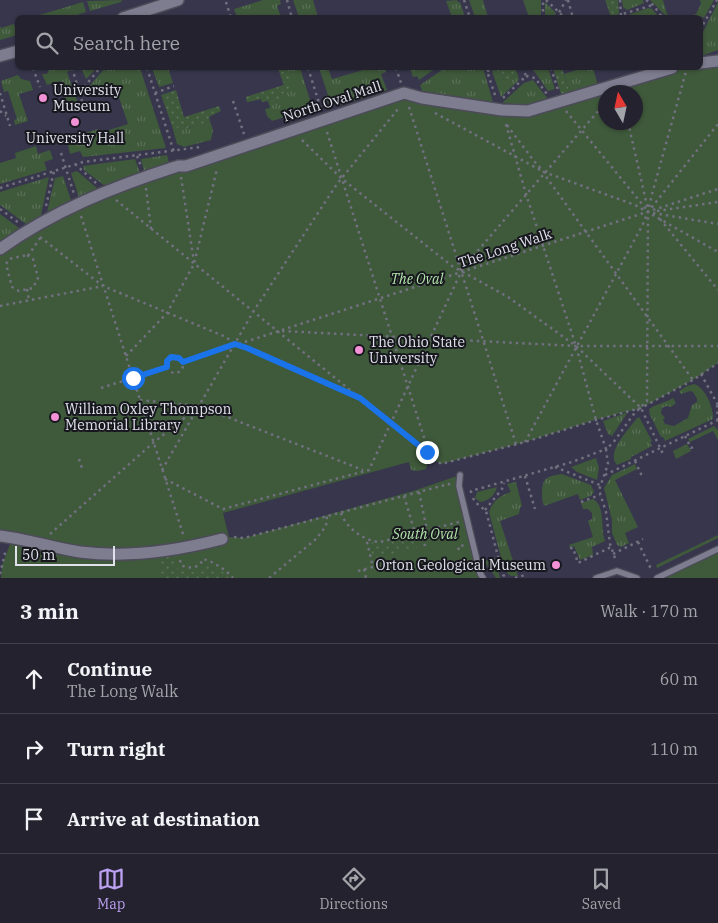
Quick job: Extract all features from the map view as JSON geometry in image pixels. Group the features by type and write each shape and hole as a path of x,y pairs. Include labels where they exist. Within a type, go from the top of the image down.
{"street":[{"path":"131,15 178,0"},
{"path":"0,56 15,52"},
{"path":"703,63 718,61"},
{"path":"404,93 422,98 502,110 528,111 560,104 666,70"},
{"name":"North Oval Mall","path":"0,249 44,221 106,192 177,166 186,166 404,93"},
{"path":"0,536 81,552 140,553 188,548 225,538"}],"lane":[{"path":"460,475 459,486 480,573 483,578"},
{"path":"657,578 718,549"},
{"path":"596,578 617,572 637,578"}],"path":[{"path":"287,0 291,15"},
{"path":"464,0 469,15"},
{"path":"545,0 562,15"},
{"path":"543,15 545,0"},
{"path":"558,15 567,0"},
{"path":"567,0 572,15"},
{"path":"620,0 621,15"},
{"path":"646,0 661,15"},
{"path":"703,24 716,0"},
{"path":"226,2 230,15"},
{"path":"626,15 653,5"},
{"path":"34,70 40,88"},
{"path":"73,70 82,101"},
{"path":"80,93 98,70"},
{"path":"148,70 177,166 194,264"},
{"path":"309,70 408,387 430,454 434,460 441,464 641,408 693,380 718,363"},
{"path":"487,70 498,103 526,76"},
{"path":"524,70 526,76"},
{"path":"552,70 560,104"},
{"path":"648,212 686,70"},
{"path":"526,76 535,78 560,104 648,212 718,224"},
{"path":"155,93 174,86"},
{"path":"0,93 10,126"},
{"path":"162,470 253,312 342,178 398,109 404,93"},
{"path":"404,93 516,444"},
{"path":"233,101 248,145"},
{"path":"502,110 526,194 576,346 606,449 608,464 599,490 606,512 608,535 615,558"},
{"path":"0,111 7,117"},
{"path":"165,479 223,508 369,470 461,272 544,172 598,111"},
{"path":"435,113 544,172 635,205 718,252"},
{"path":"506,123 544,172 546,178 693,380"},
{"path":"525,442 648,212 718,124"},
{"path":"292,130 342,178 414,237 461,272 508,297 576,346 641,408 664,456"},
{"path":"508,578 503,575 485,510 473,500 471,491 555,467 606,449 613,443 633,415 647,401 648,212 630,130"},
{"path":"0,188 83,162 202,147"},
{"path":"61,154 188,548"},
{"path":"126,356 167,313 194,264 200,247 220,154"},
{"path":"137,156 142,172"},
{"path":"75,164 151,229 430,454"},
{"path":"44,221 54,171"},
{"path":"145,184 151,229"},
{"name":"The Long Walk","path":"183,362 718,189"},
{"path":"648,212 718,202"},
{"path":"0,209 103,286 226,337 235,344 360,398"},
{"path":"660,218 718,290"},
{"path":"28,256 40,238"},
{"path":"28,256 32,259 38,278 32,288 19,291 12,287 6,264 9,259 28,256"},
{"path":"1,305 103,286"},
{"path":"27,289 30,300"},
{"path":"278,331 576,346 718,346"},
{"name":"The Long Walk","path":"171,357 179,358 183,362 182,370 178,373 170,372 167,367 167,361 171,357"},
{"name":"The Long Walk","path":"101,388 167,367"},
{"path":"604,476 718,421 717,404 701,374"},
{"path":"140,400 200,406 365,471"},
{"path":"46,537 200,406"},
{"path":"685,436 691,448 693,447"},
{"path":"79,459 83,471"},
{"path":"635,461 640,474"},
{"path":"555,467 600,485"},
{"path":"526,476 536,508"},
{"path":"485,510 502,489 504,482"},
{"path":"225,538 244,538 449,484 450,490"},
{"path":"419,492 427,530"},
{"path":"581,502 600,495"},
{"path":"404,496 415,533"},
{"path":"341,513 348,524 366,538 380,542 458,522 460,529"},
{"path":"269,578 322,533 326,526 327,516"},
{"path":"422,531 425,546"},
{"path":"459,550 458,547 464,545 462,537"},
{"path":"358,570 373,567 366,538"},
{"path":"613,554 643,539"},
{"path":"638,542 652,571"},
{"path":"0,574 4,554 6,549 10,547"},
{"path":"570,548 573,548 578,562 611,547"},
{"path":"180,562 184,567 193,568 200,564 203,559 223,568 233,578"},
{"path":"364,569 366,578"},
{"path":"515,578 525,575"}],"shaded area":[{"name":"The Oval","path":"0,0 718,0 718,578 0,578"}],"green space":[{"path":"122,0 121,2 90,11 87,1"},
{"path":"263,0 280,0 281,4 277,6 280,15 236,15 234,9"},
{"path":"293,0 313,0 317,15 298,15"},
{"path":"457,0 460,2 464,15 451,15 446,1"},
{"path":"469,0 483,0 487,15 474,15"},
{"path":"523,0 541,0 541,15 528,15"},
{"path":"605,0 618,0 619,14 610,15"},
{"path":"622,0 643,0 644,3 627,10 623,7"},
{"path":"650,0 663,0 669,15 665,15"},
{"path":"700,0 714,0 704,18 703,15 692,15 696,14 701,4"},
{"path":"83,2 86,12 77,15 40,15"},
{"path":"545,2 556,13 555,15 545,15"},
{"path":"718,2 718,50 703,55 703,32"},
{"path":"648,8 652,9 657,15 628,15"},
{"path":"14,24 15,36 0,40 0,26 1,28"},
{"name":"The Oval","path":"718,61 718,363 693,380 641,408 441,464 431,458 409,462 223,513 229,537 244,538 413,491 460,475 458,481 483,578 1,578 2,565 12,539 0,536 0,249 59,212 404,93 518,112 598,89 598,130 643,130 643,85 613,85 666,70 703,70 703,67"},
{"path":"49,70 71,70 67,72 78,103 68,106 60,81 47,85 42,74 47,74"},
{"path":"82,70 95,70 86,79"},
{"path":"103,70 141,70 166,148 83,157 80,151 70,154 68,145 80,141 79,135 98,129 99,133 128,124 115,86 89,94 87,89"},
{"path":"153,70 169,70 173,83 159,87"},
{"path":"279,70 301,70 312,106 310,109 272,121 267,116 265,109 270,108 268,101 262,102 261,99 247,102 246,97 284,85"},
{"path":"279,70 288,70 290,86 286,94 269,103 268,100 262,102 261,99 247,102 246,97 284,85"},
{"path":"320,70 329,70 332,79 363,70 386,70 386,72 381,74 387,90 341,105 340,103 331,105 328,103 324,96 328,95"},
{"path":"411,70 433,70 419,80 417,76 413,77"},
{"path":"442,70 484,70 493,102 422,91 420,85"},
{"path":"500,70 504,80 518,75 519,80 501,97 492,71"},
{"path":"500,70 516,70 518,75 504,80"},
{"path":"533,70 549,70 555,89 548,91"},
{"path":"554,70 563,70 570,93 561,94"},
{"path":"577,70 594,70 597,82 596,85 570,93 564,74"},
{"path":"18,75 21,79 30,81 33,90 19,94 28,121 15,125 14,120 17,119 8,91 4,92 1,81"},
{"path":"533,80 548,99 525,105 503,103 524,83"},
{"path":"176,90 184,117 219,106 221,111 209,117 210,121 196,126 177,128 172,126 161,95"},
{"path":"210,121 213,130 211,140 184,147 177,144 172,126 189,128"},
{"path":"36,146 38,154 50,150 53,159 44,162 47,170 0,184 0,163 16,158 15,153"},
{"path":"167,155 169,163 144,171 141,159"},
{"path":"135,159 140,173 105,186 84,170 83,166"},
{"path":"77,171 98,189 79,197 71,173"},
{"path":"63,176 71,200 47,212 55,178"},
{"path":"49,177 41,215 26,224 0,205 0,192"},
{"path":"0,214 19,228 0,242"},
{"path":"694,384 702,389 708,398 713,419 665,441 650,415 649,409 673,398 676,403 671,407 662,408 661,413 665,418 663,419 665,424 674,426 688,418 692,405 697,402 693,392 681,394 679,391"},
{"path":"628,412 612,436 608,434 603,421"},
{"path":"639,417 652,441 650,442 652,446 617,465 614,460 616,448"},
{"path":"714,426 718,430 718,440 713,431 690,442 688,439"},
{"path":"687,444 691,451 676,459 673,451"},
{"path":"424,458 428,462 426,469 411,470 409,462"},
{"path":"596,458 599,468 597,480 577,472 571,467"},
{"path":"635,464 637,469 615,480 638,527 625,533 629,543 621,547 617,545 612,533 612,520 604,488 612,475"},
{"path":"562,474 591,485 594,492 591,496 580,500 578,494 544,506 542,494 544,481 549,477"},
{"path":"516,482 522,506 519,514 500,521 518,576 511,576 503,565 489,512 497,499 511,492 507,484"},
{"path":"497,487 495,493 489,499 480,502 475,498 477,492"},
{"path":"593,499 600,507 605,541 592,547 593,555 580,560 574,546 570,548 569,545 593,537 588,521 592,519 592,513 588,509 583,509 581,503"},
{"path":"454,526 459,544 456,545 454,538 435,543 432,532"},
{"path":"718,535 718,538 657,568 656,565"},
{"path":"414,536 417,548 373,559 369,542 383,544"},
{"path":"718,549 718,578 657,578"},
{"path":"175,555 177,562 174,566 178,569 192,572 201,570 209,564 229,578 160,578 158,557"},
{"path":"495,558 500,578 496,578 484,561"}],"place":[{"name":"University Museum","path":"43,98"},
{"name":"University Hall","path":"75,122"},
{"name":"The Ohio State University","path":"359,350"},
{"name":"William Oxley Thompson Memorial Library","path":"55,417"},
{"name":"Orton Geological Museum","path":"556,565"}],"route":[{"path":"133,378 167,367 167,361 171,357 176,356 182,359 183,362 235,344 360,398 427,452"}],"park label":[{"name":"South Oval","path":"425,534"}]}
